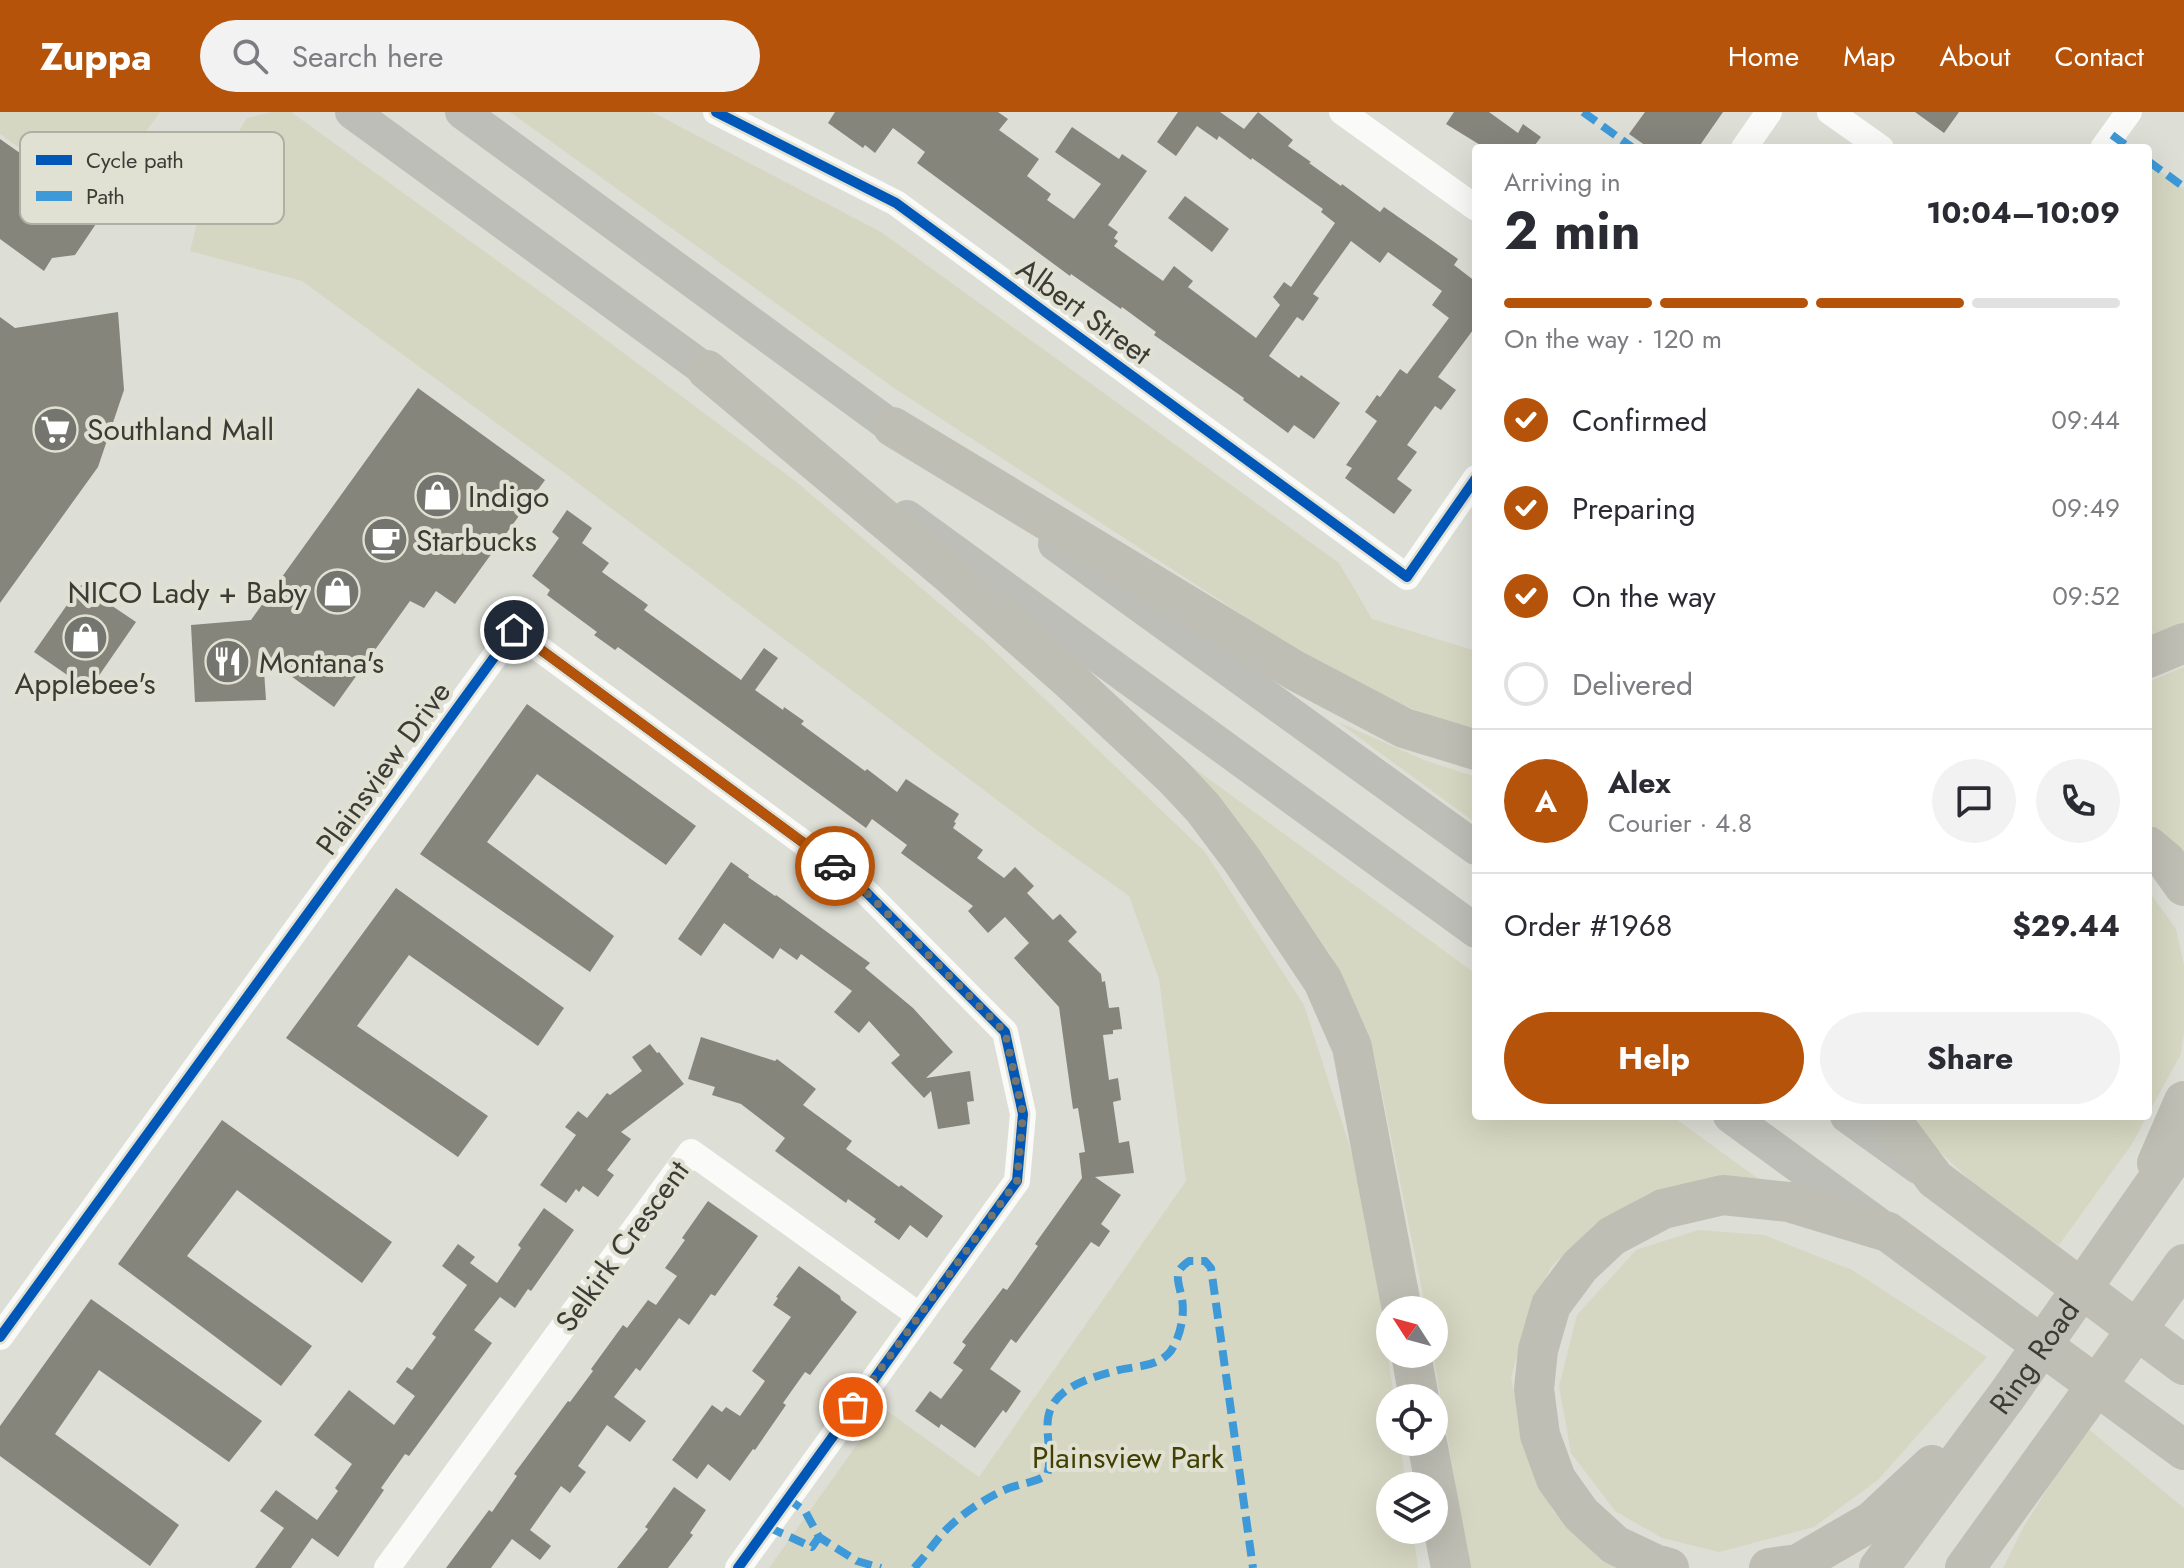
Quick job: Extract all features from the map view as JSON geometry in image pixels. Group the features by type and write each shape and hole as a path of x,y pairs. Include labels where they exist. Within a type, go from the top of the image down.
{"highway":[{"path":"707,370 952,576 1083,693 1174,777 1203,808 1242,860 1323,981 1352,1047 1399,1296"},
{"path":"893,427 1294,670 1404,728 1472,749"},
{"path":"2152,656 2184,643"},
{"path":"2152,849 2166,861 2184,886"},
{"path":"2141,1201 2184,1101"},
{"path":"1891,1120 1935,1179 2183,1364"},
{"name":"Ring Road","path":"1879,1568 2008,1394 2184,1142"},
{"path":"1669,1568 1615,1545 1581,1514 1556,1479 1540,1435 1534,1389 1538,1350 1551,1305 1580,1266 1612,1236 1663,1209 1723,1195 1789,1202 1888,1232 2184,1450"},
{"path":"1965,1568 2184,1264"},
{"path":"1769,1568 1798,1564 1872,1521 2008,1394"},
{"path":"1430,1456 1451,1568"},
{"path":"1984,1568 2037,1469"}],"main road":[{"path":"352,112 1472,928"},
{"path":"462,112 1472,845"},
{"path":"1735,1120 1888,1232"},
{"path":"1853,1120 1935,1179"}],"street":[{"name":"Albert Street","path":"716,112 756,121 896,203 1407,577 1472,484"},
{"path":"1342,112 1472,205"},
{"path":"1747,144 1769,112"},
{"path":"1830,112 1875,144"},
{"path":"2106,144 2129,112"},
{"name":"Plainsview Drive","path":"0,1337 514,630 854,880 1005,1032 1023,1114 1017,1181 738,1568"},
{"name":"Selkirk Crescent","path":"387,1568 691,1152 920,1316"}],"green space":[{"path":"0,112 160,112 146,132 20,132 20,148 0,134"},
{"name":"Plainsview Park","path":"272,112 291,112 574,316 794,480 985,642 1205,852 1304,1005 1366,1197 1380,1296 1376,1296 1376,1368 1390,1368 1392,1384 1376,1384 1376,1456 1402,1456 1404,1472 1376,1472 1376,1544 1415,1544 1418,1568 769,1568 883,1408 979,1477 1186,1181 1159,979 1129,896 1038,831 566,474 302,281 190,251 197,224 284,224 284,132 238,132 247,118"},
{"path":"510,112 652,112 881,232 1339,563 1372,619 1472,650 1472,731 1350,685 894,388"},
{"path":"2152,165 2184,189 2184,627 2152,641"},
{"path":"2184,667 2184,857 2152,825 2152,680"},
{"path":"1338,722 1424,760 1472,776 1472,820"},
{"path":"1161,744 1472,971 1472,1120 1678,1120 1760,1180 1714,1178 1651,1192 1595,1224 1551,1267 1529,1312 1511,1378 1525,1443 1553,1511 1617,1568 1470,1568 1448,1441 1448,1384 1438,1384 1435,1368 1448,1368 1448,1296 1423,1296 1373,1049 1330,954 1224,804"},
{"path":"2152,896 2176,929 2184,965 2181,1054 2152,1107"},
{"path":"1909,1120 2145,1120 2132,1144 2059,1245 2007,1215"},
{"path":"1698,1230 1764,1235 1852,1270 1987,1357 1878,1480 1814,1527 1719,1552 1662,1538 1615,1511 1571,1453 1559,1386 1577,1315 1636,1250"},
{"path":"2086,1427 2184,1508 2184,1568 2003,1568 2024,1526"}],"building":[{"path":"835,112 998,112 1008,119 999,130 1039,159 1027,176 1051,194 1047,200 1074,219 1101,184 1055,152 1072,127 1119,159 1122,154 1147,171 1108,225 1118,232 1114,238 1118,241 1114,246 1163,281 1174,266 1193,281 1188,287 1256,338 1280,305 1273,297 1284,282 1291,287 1335,223 1321,212 1323,209 1219,136 1217,140 1197,126 1176,156 1157,142 1178,112 1220,112 1244,129 1258,112 1293,140 1288,146 1309,163 1380,212 1384,207 1458,259 1454,265 1472,279 1472,331 1438,377 1456,390 1441,410 1435,406 1407,445 1417,452 1397,479 1412,490 1394,514 1345,478 1352,468 1346,465 1377,421 1365,412 1400,369 1407,374 1449,318 1432,305 1442,291 1388,252 1380,263 1351,241 1313,294 1319,298 1303,321 1297,317 1269,356 1340,403 1314,439 1294,425 1288,433 1154,335 1156,332 1122,307 1070,276 917,163 925,152 893,128 875,153 828,123"},
{"path":"1454,112 1489,112 1518,133 1523,124 1541,137 1536,144 1478,144 1446,124"},
{"path":"1645,112 1723,112 1701,144 1643,144 1629,134"},
{"path":"1915,112 1959,112 1944,133"},
{"path":"0,139 20,153 20,224 96,224 75,255 52,258 44,271 0,239"},
{"path":"1185,196 1229,229 1212,252 1168,218"},
{"name":"Southland Mall","path":"118,312 124,390 98,467 0,603 0,317 15,328"},
{"path":"418,388 545,480 455,604 436,591 424,608 410,601 334,707 263,656 266,700 195,702 191,625 251,620"},
{"path":"567,510 592,528 582,543 609,563 602,572 648,605 644,610 741,680 764,648 778,658 755,690 804,721 801,724 897,792 906,779 959,814 953,828 983,850 977,858 1004,878 1015,867 1034,886 1027,893 1053,920 1060,914 1077,932 1068,941 1101,974 1109,1008 1119,1007 1122,1029 1103,1035 1109,1080 1118,1078 1121,1100 1113,1102 1119,1143 1129,1141 1134,1173 1095,1177 1121,1195 1101,1224 1110,1231 1099,1247 1091,1242 1016,1343 1011,1339 990,1369 1021,1391 975,1448 941,1424 939,1428 915,1411 930,1391 941,1399 963,1370 953,1363 966,1345 962,1342 1003,1288 1007,1290 1082,1178 1079,1153 1085,1152 1078,1108 1073,1109 1059,1007 1014,958 1029,943 1005,917 988,933 968,911 973,906 901,853 907,845 872,819 866,828 618,647 615,650 594,635 597,632 547,595 550,590 532,576 559,538 552,532"},
{"name":"Applebee's","path":"81,585 136,622 89,690 34,652"},
{"path":"527,704 696,826 666,865 537,774 487,842 614,936 590,972 420,854"},
{"path":"731,862 870,963 865,968 913,1008 953,1052 926,1078 970,1071 974,1101 967,1102 970,1124 938,1129 931,1091 924,1098 891,1063 900,1055 869,1021 859,1033 834,1012 852,991 801,954 797,960 780,948 773,959 724,923 701,956 678,939"},
{"path":"396,888 564,1008 538,1046 409,955 357,1026 488,1116 458,1157 286,1038"},
{"path":"701,1037 775,1061 777,1059 816,1089 803,1105 852,1141 846,1149 943,1216 927,1238 910,1225 899,1240 874,1222 876,1219 848,1199 846,1203 775,1151 785,1138 741,1104 712,1095 715,1087 688,1079"},
{"path":"650,1044 684,1084 621,1132 631,1139 607,1170 614,1175 598,1197 583,1186 579,1192 576,1189 566,1203 540,1185 576,1135 565,1127 578,1111 587,1118 607,1093 610,1095 642,1071 632,1057"},
{"path":"222,1120 392,1242 362,1283 237,1190 187,1256 312,1346 281,1386 118,1264"},
{"path":"708,1201 758,1236 715,1296 711,1294 689,1325 679,1318 640,1371 636,1368 614,1397 646,1421 630,1442 607,1425 578,1466 586,1472 570,1493 561,1486 530,1530 551,1546 540,1560 512,1539 491,1568 446,1568 489,1510 492,1512 517,1476 514,1474 593,1371 591,1369 623,1325 627,1328 648,1300 656,1305 677,1276 665,1268"},
{"path":"544,1208 574,1230 531,1291 528,1289 515,1308 500,1297 474,1330 492,1343 409,1456 405,1454 338,1557 312,1538 291,1568 255,1568 284,1528 260,1511 276,1490 317,1520 338,1491 335,1488 352,1464 314,1435 349,1390 394,1425 415,1396 396,1382 407,1367 412,1370 436,1337 432,1334 467,1285 442,1266 458,1244 475,1257 470,1263 497,1283"},
{"path":"799,1266 857,1312 810,1375 805,1372 783,1403 786,1405 730,1481 708,1464 697,1479 672,1460 712,1405 722,1412 726,1407 740,1416 765,1381 752,1371 791,1317 773,1305"},
{"path":"91,1299 262,1421 229,1462 99,1370 55,1434 179,1525 150,1566 0,1456 0,1426"},
{"path":"674,1487 706,1510 690,1533 693,1535 668,1568 617,1568 648,1529 645,1527"}],"marked path":[{"path":"1583,112 1627,144"},
{"path":"2112,135 2124,144"},
{"path":"2152,164 2184,187"},
{"path":"914,1568 943,1533 969,1510 1006,1489 1047,1475 1049,1415 1063,1393 1100,1375 1153,1363 1170,1352 1182,1320 1178,1275 1189,1261 1205,1261 1211,1268 1253,1568"},
{"path":"787,1498 805,1511 819,1537 857,1561 881,1568"},
{"path":"768,1527 812,1547 819,1537"}],"cycle path":[{"path":"716,112 896,203 1407,577 1472,484"},
{"path":"0,1337 514,630 854,880 1005,1032 1023,1114 1017,1181 738,1568"}],"way so far":[{"path":"835,866 854,880 1005,1032 1023,1114 1017,1181 853,1407"}],"place":[{"name":"Southland Mall","path":"56,429"},
{"name":"Indigo","path":"437,496"},
{"name":"Starbucks","path":"385,540"},
{"name":"NICO Lady + Baby","path":"338,592"},
{"name":"Applebee's","path":"85,637"},
{"name":"Montana's","path":"228,662"}],"route":[{"path":"514,630 835,866"}]}
